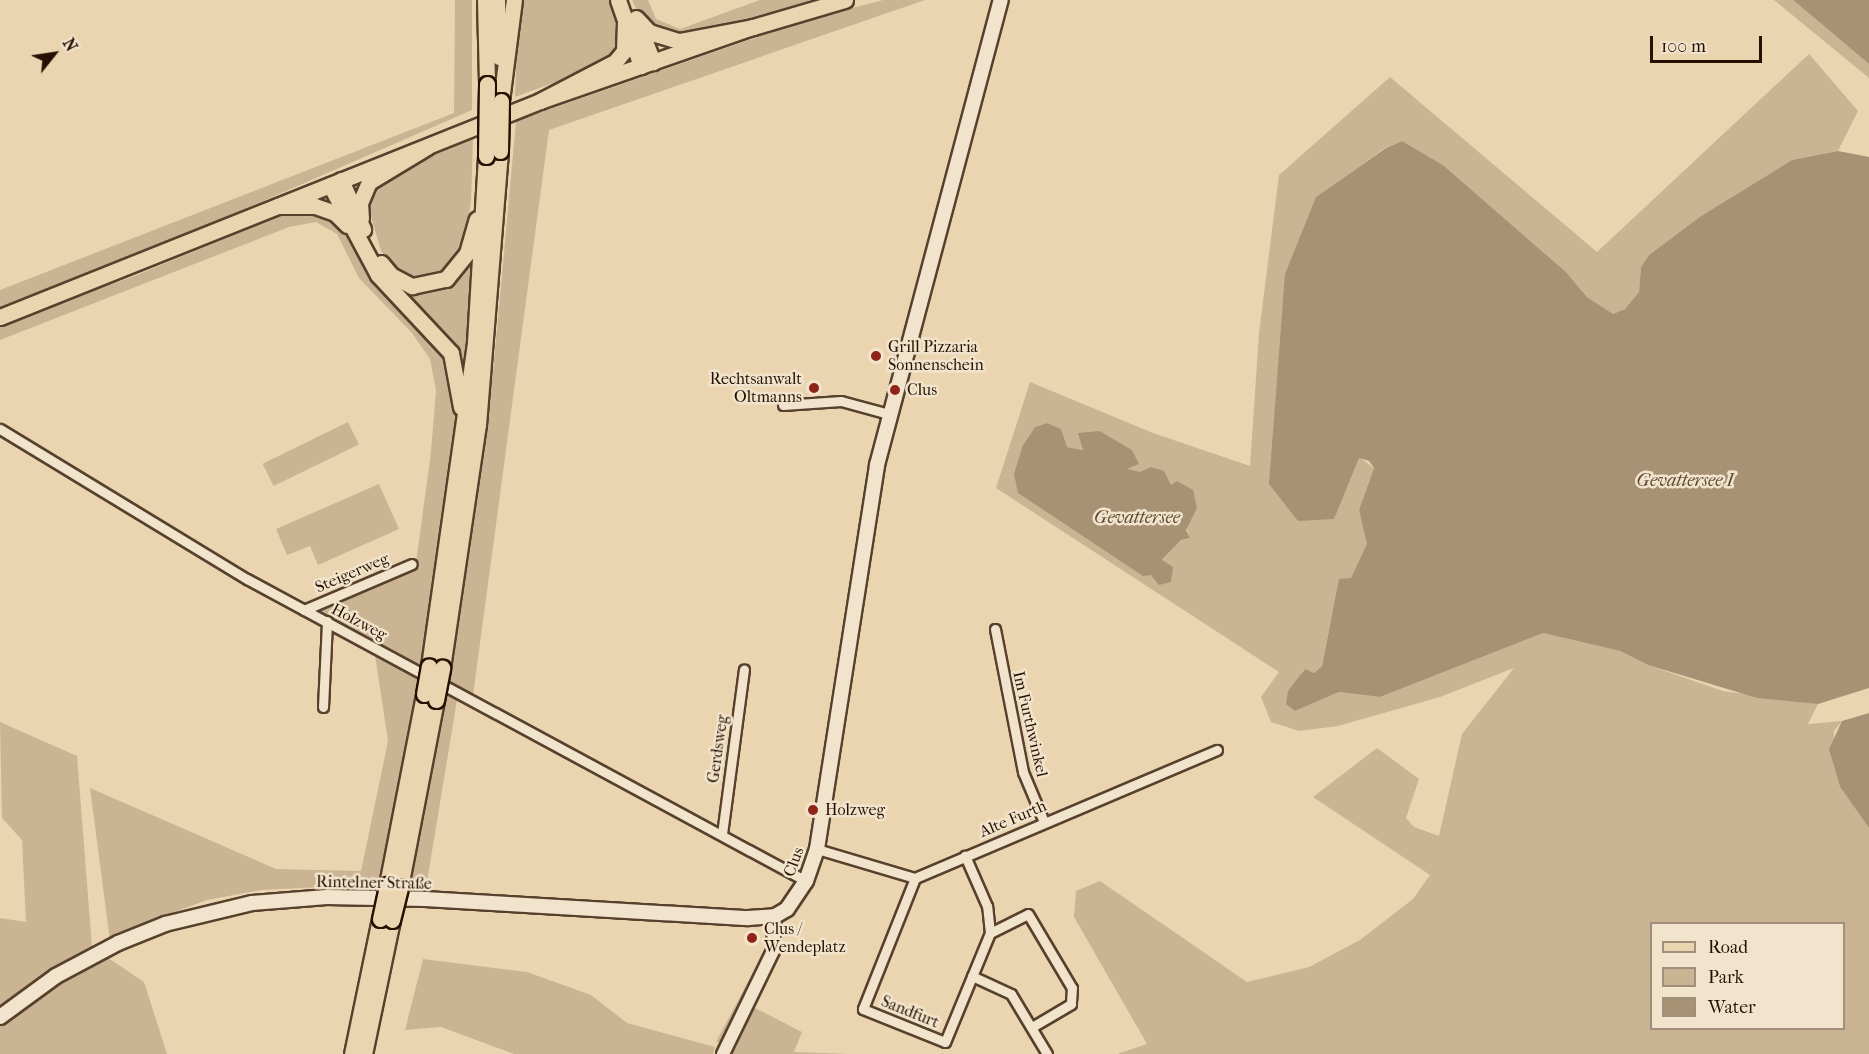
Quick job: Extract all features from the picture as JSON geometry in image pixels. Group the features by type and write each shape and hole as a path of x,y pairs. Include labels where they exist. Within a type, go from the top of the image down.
{"main road":[{"path":"278,206 325,208 362,237 382,264 400,281 429,285 446,279 467,253 493,153 501,101 485,0"},
{"path":"364,1054 386,920 436,667 478,425 497,80 497,0"},
{"path":"497,80 514,0"},
{"path":"618,0 630,18 649,32 679,41 753,27"},
{"path":"627,0 630,18 647,64"},
{"path":"0,317 540,101 753,27 845,0"},
{"name":"Clus","path":"775,916 787,909 806,881 817,849 889,414 1001,0"},
{"path":"540,101 615,62 624,51 630,18"},
{"path":"362,237 360,203 369,182 427,147"},
{"path":"336,183 385,282 451,353 458,375 464,437"},
{"path":"436,667 476,342 484,189"},
{"name":"Rintelner Straße","path":"0,1017 56,976 118,943 173,922 252,903 327,897 775,916"},
{"path":"352,1054 386,920"}],"street":[{"path":"783,405 841,401 889,414"},
{"name":"Holzweg","path":"0,429 304,610 806,881"},
{"name":"Steigerweg","path":"304,610 412,564"},
{"path":"323,707 327,621"},
{"name":"Im Furthwinkel","path":"995,629 1023,772 1044,822"},
{"name":"Gerdsweg","path":"722,834 744,669"},
{"name":"Alte Furth","path":"915,878 1216,750"},
{"path":"817,849 915,878"},
{"path":"965,856 987,906 990,933 1028,914 1072,988 1071,1004 1032,1027"},
{"name":"Sandfurt","path":"915,878 863,1009 945,1042 990,933"},
{"path":"724,1052 769,962 777,924 775,916"},
{"path":"972,976 1011,994 1047,1054"}],"green space":[{"path":"455,0 472,0 472,110 201,228 0,307 0,290 454,113"},
{"path":"519,0 612,0 621,28 619,50 604,64 515,97"},
{"path":"632,0 648,0 656,19 680,29 760,0 811,0 693,36 655,32 639,15"},
{"path":"883,0 925,0 549,130 472,703 304,610 416,563 431,452 436,390 430,359 412,333 359,278 337,234 316,222 289,227 0,340 0,324 132,277 287,213 321,211 341,224 375,280 433,288 475,244 465,370 493,373 516,121 809,19"},
{"path":"1774,0 1793,0 1869,64 1869,78"},
{"path":"1809,54 1858,111 1838,151 1792,160 1701,216 1649,255 1641,267 1639,292 1625,309 1613,314 1587,297 1566,272 1443,165 1402,141 1385,148 1316,197 1349,477 1359,457 1374,468 1359,510 1368,544 1331,619 1322,666 1314,673 1304,669 1301,674 1295,711 1339,692 1380,697 1543,633 1620,651 1648,665 1723,691 1818,704 1808,724 1842,721 1834,731 1833,763 1840,787 1869,828 1869,1054 1117,1054 1147,1044 1074,917 1076,891 1100,881 1247,982 1309,967 1360,940 1413,899 1430,875 1313,797 1377,748 1419,779 1406,818 1414,827 1439,836 1462,734 1514,668 1440,697 1338,726 1299,731 1271,722 1261,697 1279,672 996,488 1030,382 1153,433 1250,466 1259,333 1279,175 1390,77 1597,252","holes":["1047,423 1067,447 1084,450 1100,431 1132,450 1125,469 1171,485 1190,538 1181,540 1162,561 1023,445 1035,427"]},
{"path":"473,139 471,202 462,253 452,268 435,278 413,280 393,269 381,251 367,203 370,190 382,177"},
{"path":"348,422 359,444 274,486 263,464"},
{"path":"379,484 399,529 318,565 310,546 287,555 276,529"},
{"path":"375,655 420,680 381,884 262,890 207,900 117,933 110,941 90,788 276,869 361,871 388,741"},
{"path":"444,693 457,700 425,894 405,893"},
{"path":"0,722 77,756 92,947 144,982 167,1054 0,1054 0,918 26,922 22,840 2,818"},
{"path":"423,959 527,972 591,995 627,1023 715,1047 713,1054 514,1054 441,1027 405,1030"},
{"path":"760,959 769,962 749,1005 802,1032 794,1052 851,1054 726,1054 728,1042 716,1042"}],"water":[{"path":"1793,0 1869,0 1869,64"},
{"name":"Gevattersee I","path":"1402,141 1443,165 1566,272 1587,297 1613,314 1625,309 1639,292 1641,267 1649,255 1701,216 1792,160 1838,151 1869,157 1869,688 1818,704 1757,698 1648,665 1620,651 1543,633 1380,697 1339,692 1295,711 1286,704 1288,691 1305,669 1314,673 1322,666 1339,579 1351,578 1367,544 1359,510 1374,468 1369,461 1359,458 1334,519 1298,521 1269,484 1285,274 1316,197 1386,148"},
{"name":"Gevattersee","path":"1047,423 1061,429 1067,447 1083,450 1078,433 1100,431 1132,450 1139,464 1127,469 1140,472 1151,467 1164,471 1171,485 1177,481 1193,490 1197,508 1186,530 1190,538 1181,540 1162,560 1173,567 1171,582 1159,585 1151,575 1143,576 1018,493 1014,474 1023,445 1035,427"},
{"path":"1869,713 1869,828 1840,787 1829,749 1842,721"}],"place":[{"name":"Grill Pizzaria Sonnenschein","path":"876,356"},
{"name":"Rechtsanwalt Oltmanns","path":"814,388"},
{"name":"Clus","path":"895,390"},
{"name":"Holzweg","path":"813,810"},
{"name":"Clus / Wendeplatz","path":"752,938"}]}
